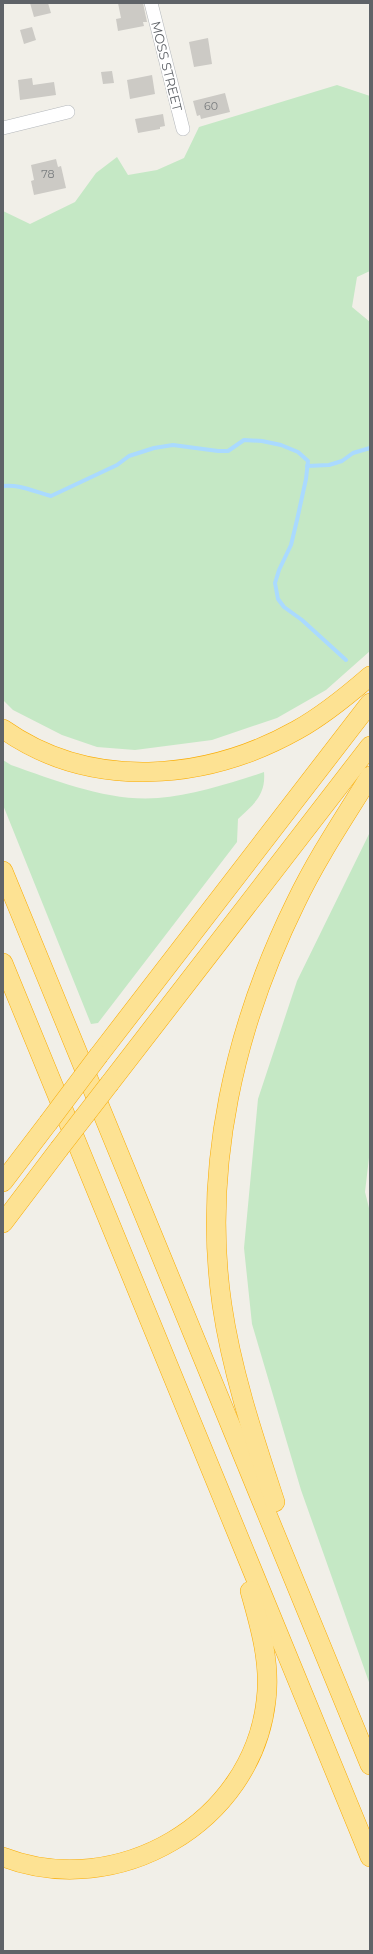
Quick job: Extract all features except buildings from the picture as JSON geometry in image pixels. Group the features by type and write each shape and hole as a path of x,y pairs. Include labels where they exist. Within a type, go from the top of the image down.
{"highway":[{"path":"3,729 41,751 82,766 106,771 132,773 180,770 241,755 292,733 329,710 370,676"},
{"path":"3,1182 370,703"},
{"path":"3,1223 370,746"},
{"path":"329,1665 259,1454 232,1358 219,1281 216,1232 217,1189 222,1135 231,1087 242,1039 257,992 278,940 307,881 370,776"},
{"path":"3,871 370,1765"},
{"path":"3,963 370,1857"},
{"path":"3,1857 42,1867 78,1870 114,1865 149,1854 170,1844 200,1823 225,1797 245,1768 259,1735 265,1712 267,1690 265,1656 252,1598 207,1460"}],"street":[{"name":"MOSS STREET","path":"151,3 183,128"},
{"path":"3,128 68,112"}],"green space":[{"path":"337,85 370,96 370,271 357,277 352,307 370,322 370,651 326,690 277,718 212,740 135,750 97,747 62,735 13,710 3,700 3,211 30,224 75,202 96,173 117,157 128,175 157,170 184,158 199,127"},
{"path":"3,760 11,765 83,789 121,797 140,798 158,798 198,791 264,772 261,793 254,804 238,819 237,842 98,1023 91,1024 3,805"},
{"path":"370,832 370,1149 365,1192 370,1212 370,1685 301,1490 252,1324 244,1248 258,1099 297,981"}],"waterway":[{"path":"3,486 21,487 51,496 117,465 129,456 154,448 173,445 228,451 244,440 262,441 281,445 298,452 308,461 306,479 291,545 279,570 275,583 278,599 284,607 302,620 346,660"},
{"path":"307,466 329,465 342,461 353,453 370,448"}]}
